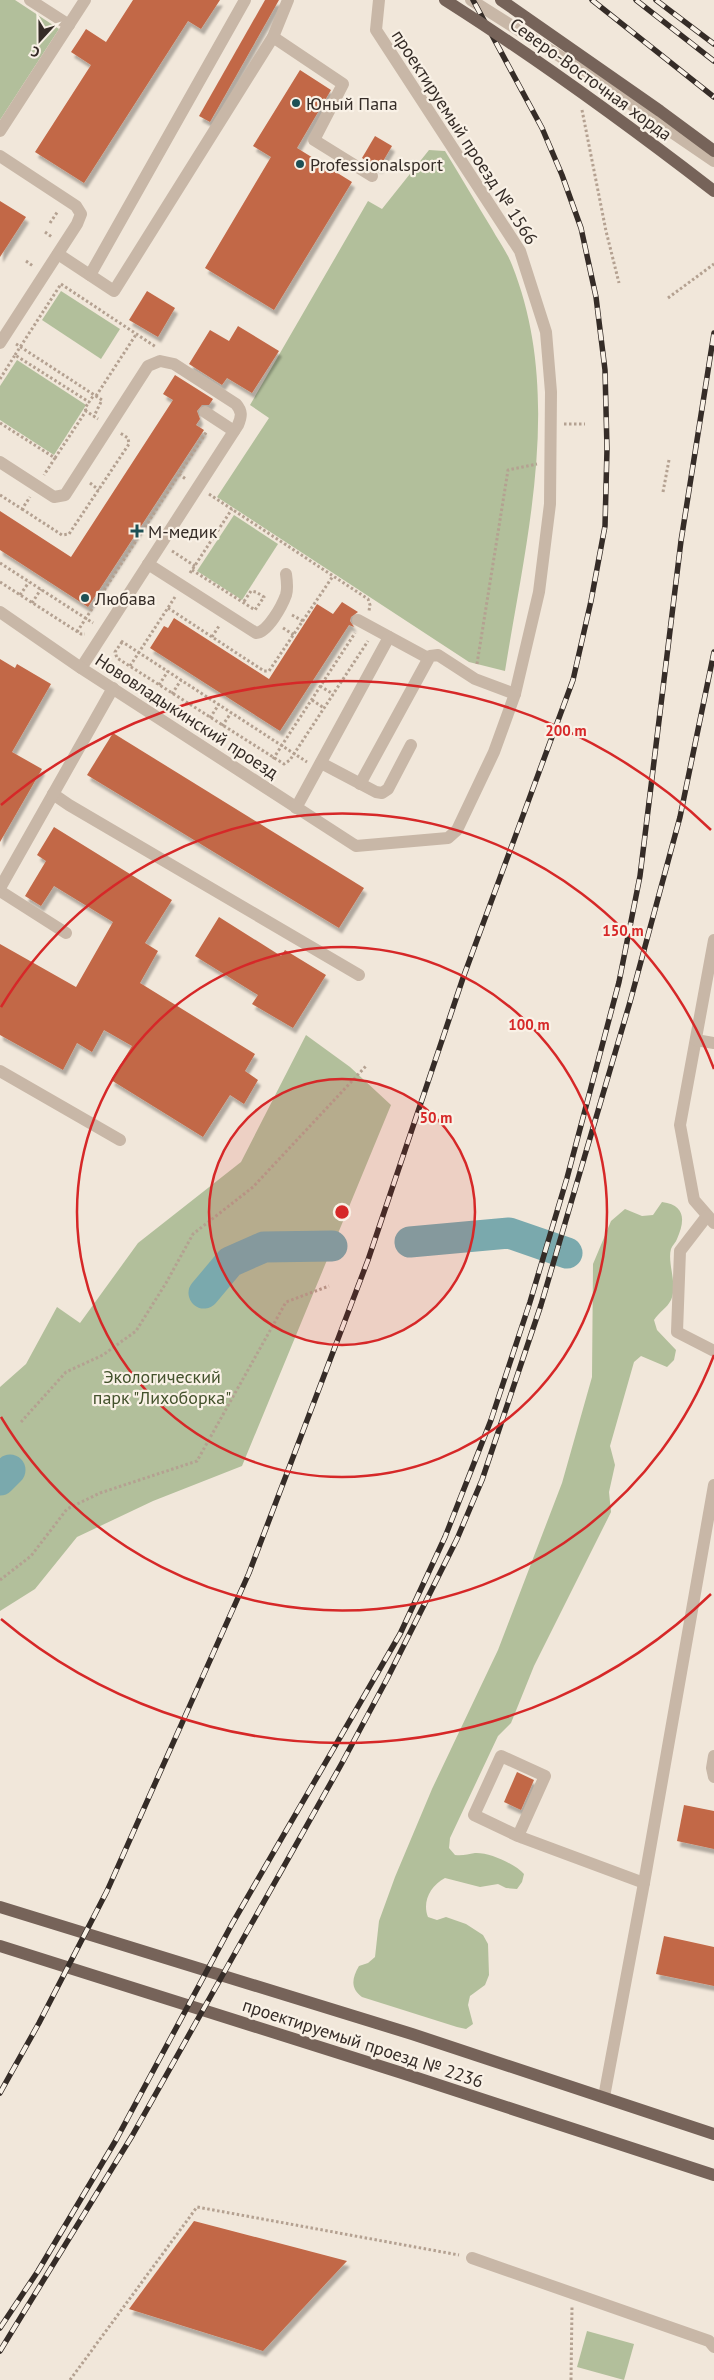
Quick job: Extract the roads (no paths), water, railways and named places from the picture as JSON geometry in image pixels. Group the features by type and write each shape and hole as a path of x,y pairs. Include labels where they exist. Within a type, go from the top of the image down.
{"main road":[{"name":"Северо-Восточная хорда","path":"445,0 490,28 628,126 714,191"},
{"name":"Северо-Восточная хорда","path":"500,0 660,111 714,151"},
{"name":"проектируемый проезд № 2236","path":"0,1907 412,2034 714,2134"},
{"name":"проектируемый проезд № 2236","path":"0,1946 402,2073 714,2175"}],"street":[{"path":"30,0 69,25"},
{"path":"0,131 85,0"},
{"path":"90,275 245,0"},
{"path":"58,254 114,291 273,37 288,0"},
{"name":"проектируемый проезд № 1566","path":"356,846 448,838 457,830 494,752 515,694 539,592 550,504 551,392 546,332 520,251 376,30 379,0"},
{"path":"471,0 572,64 714,161"},
{"path":"273,37 344,84 314,140 372,176"},
{"path":"0,156 80,210 80,218 0,343"},
{"path":"0,462 54,497 65,495 148,366 160,361 174,364 236,404 240,409 241,418 234,431 148,564 100,627 81,668"},
{"path":"210,416 234,431"},
{"path":"148,564 252,632 259,633 264,630 286,596 286,574"},
{"name":"Нововладыкинский проезд","path":"0,612 81,668 356,846"},
{"path":"360,621 428,658"},
{"path":"296,808 389,637"},
{"path":"360,784 428,658 432,655 438,655 475,679 515,694"},
{"path":"66,933 0,890 113,688"},
{"path":"319,766 376,792 385,792 411,745"},
{"path":"53,794 359,975"},
{"path":"714,940 680,1126 694,1200 711,1220 680,1251 677,1332 714,1351"},
{"path":"696,1040 714,1043"},
{"path":"0,1071 120,1140"},
{"path":"604,2097 644,1883 714,1485"},
{"path":"518,1836 546,1776 501,1756 474,1815 518,1836 644,1883"},
{"path":"714,1756 712,1768 714,1776"},
{"path":"472,2258 709,2341 714,2347"}],"waterway":[{"path":"410,1242 509,1233 567,1253"},
{"path":"204,1293 230,1262 264,1247 332,1246"},
{"path":"0,1480 10,1470"}],"railway":[{"path":"0,2093 39,2023 107,1891 249,1573 368,1260 463,978 573,680 591,601 605,526 607,449 605,370 596,297 581,228 562,175 542,128 473,0"},
{"path":"592,0 714,97"},
{"path":"636,0 714,61"},
{"path":"656,0 714,44"},
{"path":"0,2328 38,2271 116,2140 232,1924 400,1634 445,1537 491,1420 530,1302 567,1178 619,982 640,876 681,541 714,333"},
{"path":"0,2351 132,2136 342,1763 387,1679 457,1539 482,1480 541,1305 630,1002 680,817 714,652"}],"place":[{"name":"Юный Папа","path":"296,103"},
{"name":"Professionalsport","path":"300,164"},
{"name":"М-медик","path":"137,531"},
{"name":"Любава","path":"85,598"}],"park label":[{"name":"Экологический парк \"Лихоборка\"","path":"162,1386"}]}
